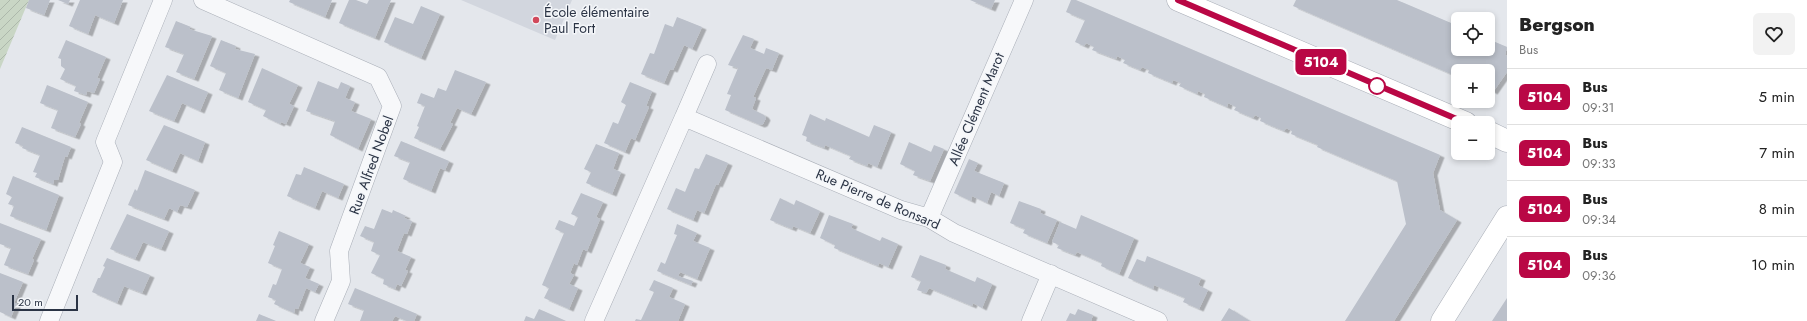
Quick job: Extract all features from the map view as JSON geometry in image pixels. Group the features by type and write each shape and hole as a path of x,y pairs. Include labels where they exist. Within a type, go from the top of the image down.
{"street":[{"path":"49,321 113,162 105,142 163,0"},
{"name":"Rue Alfred Nobel","path":"204,0 378,77 392,106 339,251 341,281 324,321"},
{"name":"Allée Clément Marot","path":"929,218 1024,0"},
{"path":"1178,0 1451,117"},
{"path":"594,321 707,64"},
{"name":"Rue Pierre de Ronsard","path":"684,117 901,210 929,218 954,232 1158,321"},
{"path":"1495,135 1507,141"},
{"path":"1442,321 1507,217"},
{"path":"1031,321 1051,274"}],"shaded area":[{"name":"École élémentaire Paul Fort","path":"461,0 572,0 555,40"}],"green space":[{"path":"0,0 29,0 0,69"}],"building":[{"path":"29,0 50,0 44,15 26,8"},
{"path":"58,0 70,0 68,4"},
{"path":"80,0 123,0 114,23 95,15 88,34 69,26"},
{"path":"290,0 332,0 325,17 289,2"},
{"path":"349,0 356,0 367,4 369,0 391,0 375,38 339,23"},
{"path":"970,0 995,0 991,9"},
{"path":"1071,0 1076,0 1440,155 1433,173 1440,210 1457,220 1394,321 1345,321 1406,224 1397,181 1317,147 1318,145 1291,134 1292,131 1286,128 1284,131 1260,121 1261,118 1255,115 1253,118 1234,110 1236,107 1228,103 1227,107 1204,97 1205,94 1198,91 1197,94 1179,86 1181,83 1173,80 1172,83 1148,73 1149,70 1142,67 1140,70 1123,63 1125,60 1117,56 1116,59 1092,50 1094,47 1086,43 1084,46 1075,42 1085,20 1066,12"},
{"path":"1296,0 1397,0 1451,23 1451,56 1495,56 1495,42 1507,47 1505,55 1507,56 1507,72 1495,89 1495,64 1451,64 1451,74 1293,6"},
{"path":"421,6 440,14 421,58 384,42 395,17 413,24"},
{"path":"677,17 702,27 692,49 684,45 673,70 670,69 664,83 641,74 650,53 654,54 665,24 673,27"},
{"path":"176,21 191,27 189,29 212,36 194,79 176,72 184,54 165,47"},
{"path":"743,35 754,39 750,48 764,54 766,48 779,53 772,70 766,68 753,97 756,98 752,109 764,115 766,118 763,124 760,125 725,110 731,95 727,94 738,68 728,65"},
{"path":"66,40 106,57 97,78 100,79 94,93 87,91 86,95 74,91 76,86 60,79 65,69 61,66 61,59 58,58"},
{"path":"221,40 236,46 235,49 255,54 238,98 219,90 226,73 210,66"},
{"path":"262,68 298,85 289,104 294,106 286,124 281,122 280,124 263,116 266,110 248,102"},
{"path":"455,70 486,82 471,114 457,108 450,123 453,124 440,149 414,138 425,106 417,103 421,93 434,98 438,88 446,91"},
{"path":"167,75 208,92 200,111 182,103 174,121 149,111"},
{"path":"318,81 338,89 341,82 350,86 345,98 355,102 351,111 371,119 358,149 330,135 335,121 306,111"},
{"path":"630,82 652,91 646,106 649,107 635,140 631,138 625,152 604,143 613,122 618,124 626,105 621,102"},
{"path":"47,85 88,102 75,137 51,128 58,110 40,103"},
{"path":"810,114 825,121 826,118 869,137 874,125 891,132 877,167 868,163 867,166 849,159 851,156 825,145 824,148 806,141 807,137 802,135"},
{"path":"164,125 205,142 198,161 180,153 172,171 146,160"},
{"path":"22,127 71,147 67,157 65,156 58,180 54,180 53,184 35,177 37,173 33,172 40,155 22,148 23,146 15,143"},
{"path":"401,141 449,161 445,170 440,168 431,191 403,179 410,162 394,156"},
{"path":"909,142 931,152 934,145 944,149 930,181 913,175 915,171 900,164"},
{"path":"596,144 619,153 613,169 621,172 612,194 586,183 591,172 584,169"},
{"path":"706,154 728,163 718,185 716,184 704,213 697,210 693,220 667,209 676,188 685,192 695,168 699,169"},
{"path":"969,159 978,163 974,171 1004,183 999,196 991,192 987,203 972,196 971,201 954,193"},
{"path":"304,167 344,184 338,198 322,191 315,208 287,196 296,174 301,175"},
{"path":"145,170 195,190 187,207 180,205 177,212 169,208 164,219 128,205 135,189 137,191"},
{"path":"13,176 59,195 46,230 10,216 14,206 8,204 12,197 6,194"},
{"path":"581,193 603,202 596,217 600,219 587,251 583,249 577,265 574,263 570,273 574,275 569,284 578,288 569,309 544,298 549,288 542,285 564,233 555,229 559,220 574,226 578,217 571,214"},
{"path":"780,198 794,205 796,200 820,211 810,233 793,226 792,229 770,220"},
{"path":"1019,201 1041,209 1040,213 1057,220 1047,243 1023,233 1025,229 1010,223"},
{"path":"382,209 392,213 393,210 406,216 404,218 412,221 407,234 404,233 397,251 411,257 405,270 408,271 401,286 397,284 395,289 383,284 384,279 371,273 380,255 371,251 374,242 360,236 365,226 374,229"},
{"path":"127,214 169,231 161,249 143,242 135,259 110,249"},
{"path":"829,215 853,224 851,228 880,241 882,237 898,244 888,267 879,263 878,266 834,248 835,245 820,238"},
{"path":"1081,215 1134,238 1119,274 1101,266 1102,263 1077,252 1075,255 1057,248 1059,245 1052,242 1060,222 1076,229"},
{"path":"0,223 41,239 32,259 34,260 28,274 4,265 11,248 0,244"},
{"path":"677,224 697,233 693,241 710,248 697,279 680,272 678,276 693,281 691,285 657,271 661,262 665,264 677,235 674,234"},
{"path":"279,231 309,244 300,263 310,267 305,278 319,284 315,292 306,288 298,309 295,308 294,313 274,304 276,300 268,297 273,284 276,285 282,269 268,263"},
{"path":"920,255 946,265 945,269 975,282 977,277 992,284 982,308 973,303 972,306 929,288 926,293 917,290 921,281 911,277"},
{"path":"1147,256 1201,278 1198,285 1208,290 1199,309 1183,302 1185,298 1154,285 1153,289 1128,278 1137,259 1145,262"},
{"path":"107,258 150,275 142,293 124,286 117,303 92,292 105,267 103,266"},
{"path":"0,273 23,282 14,303 17,303 11,317 0,312"},
{"path":"654,280 673,288 669,297 685,304 678,321 635,321 636,319 641,320 654,292 649,290"},
{"path":"355,288 417,314 414,321 407,321 395,316 392,321 360,321 364,310 348,304"},
{"path":"1507,298 1507,321 1492,321"},
{"path":"1229,308 1250,321 1221,321"},
{"path":"539,309 566,321 524,321 526,316 534,319"},
{"path":"1078,309 1093,315 1091,321 1066,321 1070,313 1075,315"},
{"path":"259,314 276,321 256,321"}],"bus line":[{"name":"5104","path":"1178,0 1451,117"}],"place":[{"name":"École élémentaire Paul Fort","path":"536,20"}]}
